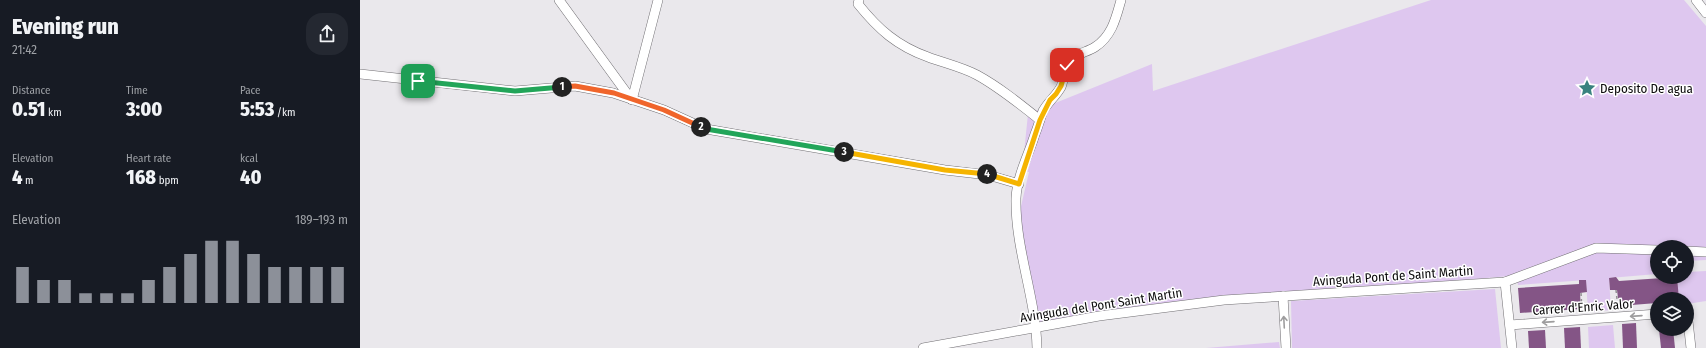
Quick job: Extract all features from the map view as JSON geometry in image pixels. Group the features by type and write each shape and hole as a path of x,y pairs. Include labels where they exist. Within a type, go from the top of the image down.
{"street":[{"path":"558,0 632,100"},
{"path":"632,100 658,0"},
{"path":"1037,348 1037,327 1028,285 1018,219 1016,197 1019,184 1040,120 1050,100 1061,86 1067,65 1072,57 1095,47 1109,33 1114,23 1121,0"},
{"path":"1696,0 1706,13"},
{"path":"859,2 879,29 891,38 926,56 977,75 1006,94 1040,120"},
{"path":"360,74 515,91 575,86 614,93 664,110 706,129 945,170 988,174 1019,184"},
{"name":"Avinguda Pont de Saint Martin","path":"1283,296 1505,282 1596,248 1650,250"},
{"path":"1694,251 1706,252"},
{"path":"1505,282 1512,348"},
{"path":"1283,296 1286,348"},
{"name":"Avinguda del Pont Saint Martin","path":"923,348 1099,316 1224,300 1283,296"},
{"name":"Carrer d'Enric Valor","path":"1510,325 1583,320 1601,322 1618,317 1650,315"},
{"path":"1690,336 1691,348"}],"path":[{"path":"1616,290 1618,317"},
{"path":"1581,293 1583,320"}],"shaded area":[{"path":"1431,0 1684,0 1706,26 1706,260 1694,261 1694,240 1650,240 1650,275 1609,278 1611,310 1588,312 1586,280 1518,285 1517,280 1542,273 1283,296 1037,327 1018,219 1029,172 1022,172 1028,114 1152,64 1153,91"},
{"path":"1706,271 1706,301 1694,303 1694,292 1678,292 1678,284 1694,284 1694,272"},
{"path":"1495,289 1501,348 1292,348 1291,301"},
{"path":"1613,325 1615,348 1589,348 1588,327"},
{"path":"1279,342 1280,348 1206,348"}],"building":[{"path":"1616,277 1619,281 1650,279 1650,284 1678,284 1678,292 1650,292 1650,304 1619,306 1617,290 1610,290 1609,278"},
{"path":"1579,280 1586,280 1587,292 1580,293 1581,309 1520,313 1518,288 1579,284"},
{"path":"1636,323 1637,348 1623,348 1622,324"},
{"path":"1580,327 1581,348 1565,348 1564,328"},
{"path":"1545,330 1546,348 1529,348 1528,331"},
{"path":"1660,336 1674,336 1675,348 1661,348"}],"place":[{"name":"Deposito De agua","path":"1587,88"}],"route":[{"path":"418,81 515,91 575,86 614,93 664,110 706,129 945,170 988,174 1019,184 1020,177 1043,111 1061,86 1067,65"}]}
